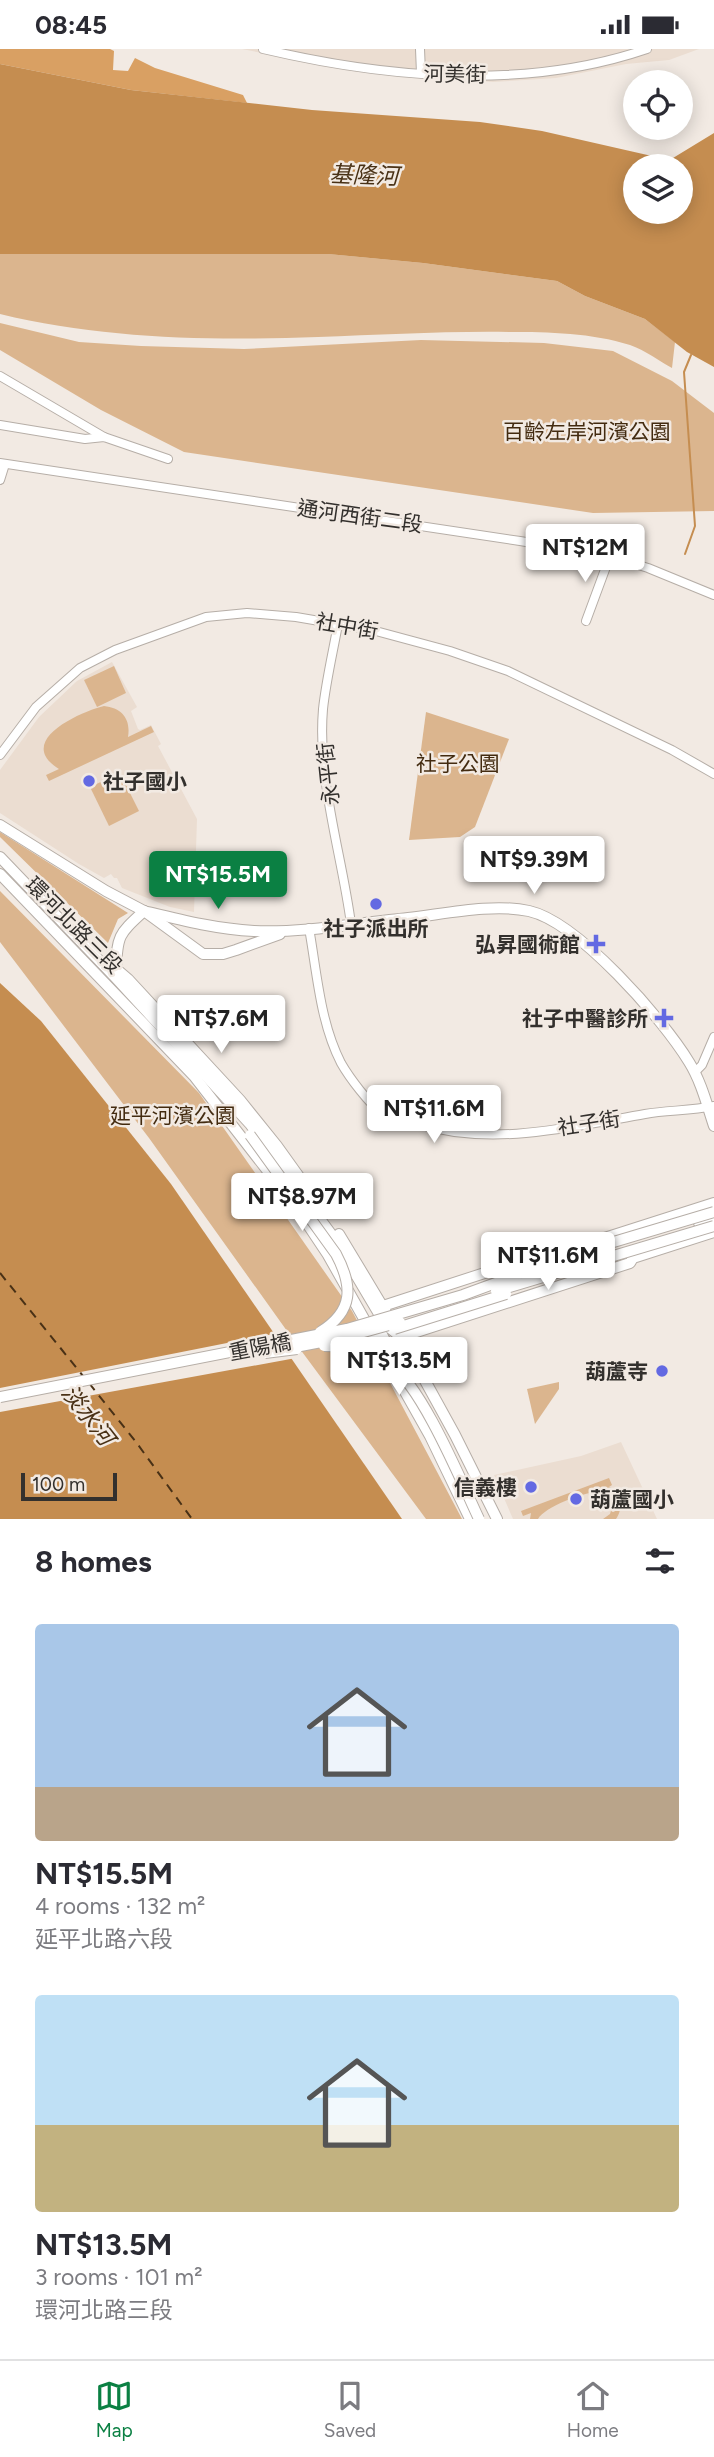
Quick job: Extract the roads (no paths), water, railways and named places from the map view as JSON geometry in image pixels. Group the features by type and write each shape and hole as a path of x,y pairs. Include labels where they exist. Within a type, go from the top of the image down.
{"main road":[{"path":"0,824 106,891 145,911 203,954 223,954 289,930"},
{"name":"環河北路三段","path":"0,851 203,1058 277,1146 349,1247 383,1306 389,1323 401,1337 455,1435 497,1519"},
{"path":"0,857 250,1123 334,1238 389,1323 385,1359"},
{"name":"環河北路三段","path":"0,874 175,1054 218,1105 298,1210 328,1255 429,1436 470,1519"},
{"path":"145,911 204,926 254,931 507,909 545,916 565,929 611,968 660,1021 695,1072 711,1106 714,1126"},
{"path":"116,970 120,935 145,911"},
{"path":"218,1105 235,1117 250,1135 336,1254 347,1274 348,1293 345,1305 328,1327 314,1336"},
{"path":"373,1326 391,1311 572,1253 588,1245 714,1203"},
{"path":"298,1210 346,1268 388,1344 425,1419 429,1436"},
{"path":"685,1213 693,1239"},
{"path":"699,1223 714,1213"},
{"name":"重陽橋","path":"0,1397 373,1326 580,1252 714,1213"},
{"path":"389,1323 714,1220"},
{"name":"重陽橋","path":"0,1403 265,1353 373,1326 714,1226"},
{"path":"373,1326 393,1329 594,1266 633,1258 714,1233"},
{"path":"383,1306 583,1241 588,1245"},
{"path":"401,1337 630,1263 633,1258"},
{"path":"265,1353 326,1346 344,1347 376,1355 393,1366 406,1381 448,1453 479,1519"}],"street":[{"name":"河美街","path":"263,49 362,68 481,76 590,65 642,50"},
{"path":"421,49 421,73"},
{"path":"0,376 104,437 168,459"},
{"path":"0,425 85,439 104,437"},
{"path":"0,480 2,463"},
{"name":"通河西街二段","path":"2,463 488,536 610,557 648,568 714,595"},
{"path":"586,621 610,557"},
{"name":"社中街","path":"0,755 36,707 80,668 162,632 206,617 247,613 338,624 391,634 450,651 508,671 671,749 714,773"},
{"name":"永平街","path":"338,624 323,709 324,761 351,924"},
{"name":"社子街","path":"309,928 321,998 337,1053 342,1065 364,1095 382,1112 436,1130 488,1136 711,1106"},
{"path":"695,1072 702,1065 714,1037"}],"water":[{"name":"基隆河","path":"0,64 131,90 312,110 480,122 542,131 643,154 623,154 623,224 693,224 693,154 680,154 714,133 714,367 687,352 645,319 585,296 557,281 423,263 328,254 0,254"},
{"name":"淡水河","path":"0,983 41,1021 171,1184 402,1519 0,1519"}],"waterway":[{"path":"685,554 695,526 684,372 691,355"}],"place":[{"name":"社子國小","path":"89,781"},
{"name":"社子派出所","path":"376,904"},
{"name":"弘昇國術館","path":"596,944"},
{"name":"社子中醫診所","path":"664,1018"},
{"name":"葫蘆寺","path":"662,1371"},
{"name":"信義樓","path":"531,1487"},
{"name":"葫蘆國小","path":"576,1499"}],"park label":[{"name":"百齡左岸河濱公園","path":"587,431"},
{"name":"社子公園","path":"458,763"},
{"name":"延平河濱公園","path":"173,1115"}]}
